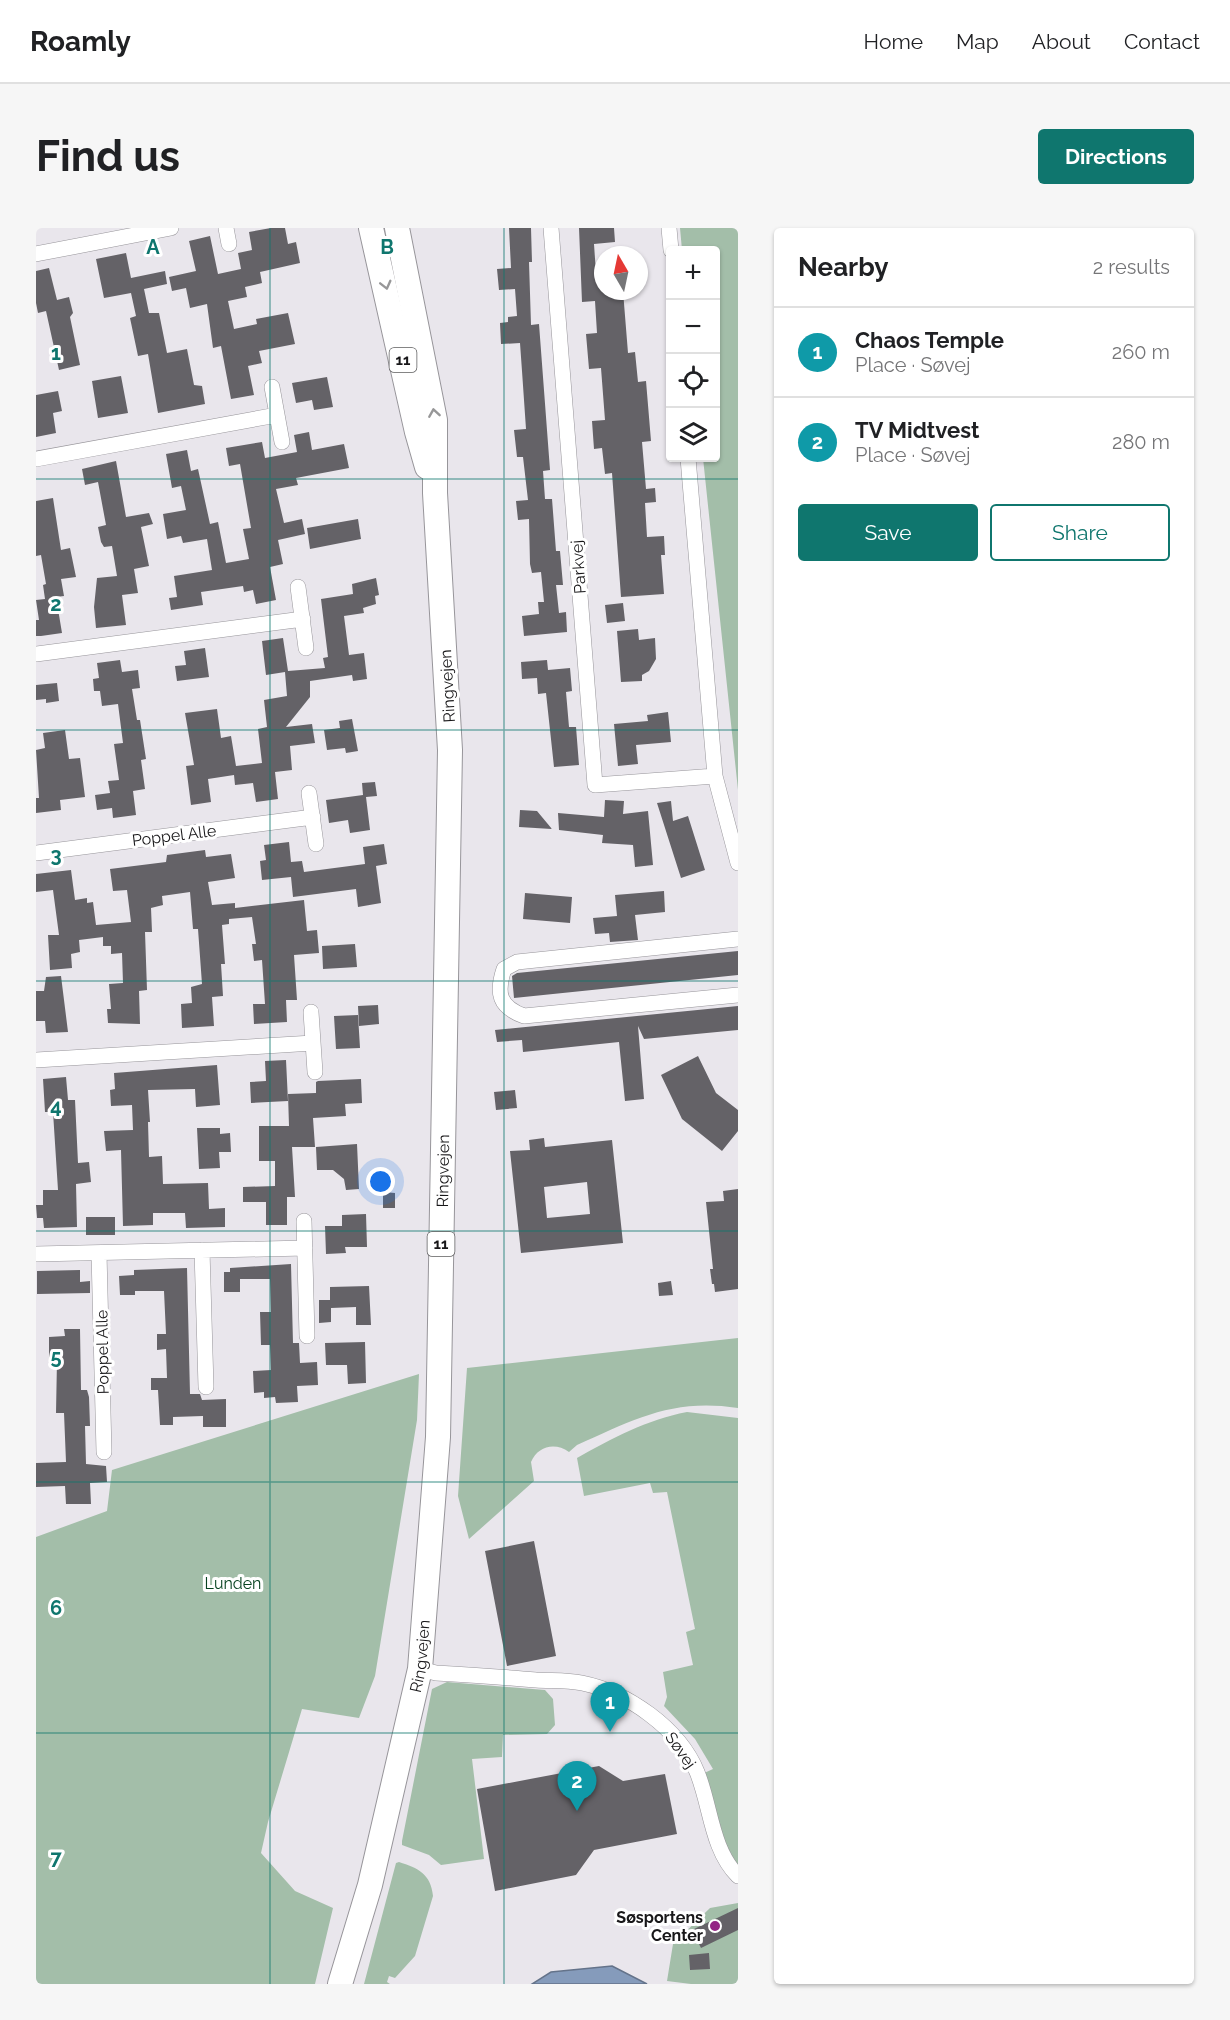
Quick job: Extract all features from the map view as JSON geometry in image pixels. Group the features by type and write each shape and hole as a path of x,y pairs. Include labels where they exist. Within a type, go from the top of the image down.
{"main road":[{"name":"Ringvejen","path":"371,228 417,432 435,493"},
{"name":"Ringvejen","path":"340,1984 370,1885 420,1669 438,1437 450,761 435,493 435,420 397,228"}],"street":[{"path":"36,254 171,228"},
{"path":"226,228 229,244"},
{"name":"Parkvej","path":"551,228 595,785 715,776"},
{"path":"669,228 671,246"},
{"path":"272,387 282,442"},
{"path":"36,459 277,415"},
{"path":"688,462 715,776 738,863"},
{"path":"298,587 306,648"},
{"path":"36,654 303,619"},
{"path":"309,793 316,844"},
{"name":"Poppel Alle","path":"36,853 313,818"},
{"path":"738,939 517,962 504,969 500,982 501,999 510,1011 524,1016 738,995"},
{"path":"311,1012 315,1072"},
{"path":"36,1060 313,1043"},
{"path":"304,1221 307,1336"},
{"path":"36,1254 305,1248"},
{"path":"202,1250 206,1387"},
{"name":"Poppel Alle","path":"99,1252 104,1452"},
{"name":"Søvej","path":"420,1669 432,1672 582,1683 618,1696 652,1717 670,1731 696,1771 719,1847 729,1867 738,1876"}],"green space":[{"path":"680,228 738,228 738,790 703,462 720,462 720,246 682,246"},
{"path":"738,1338 738,1408 694,1406 674,1408 636,1419 577,1445 569,1452 558,1447 542,1449 531,1462 534,1481 469,1539 458,1496 467,1368"},
{"name":"Lunden","path":"419,1374 417,1420 375,1676 359,1718 302,1709 261,1853 295,1891 333,1908 315,1984 36,1984 36,1537 107,1511 112,1470"},
{"path":"687,1412 738,1418 738,1867 728,1853 702,1774 713,1769 695,1739 664,1706 667,1697 663,1672 693,1665 686,1632 695,1629 667,1492 653,1493 650,1483 584,1496 577,1458 644,1425"},
{"path":"447,1682 545,1690 553,1699 555,1725 547,1734 503,1735 502,1757 472,1759 484,1859 441,1865 429,1855 402,1845 402,1841 432,1689"},
{"path":"396,1863 412,1867 426,1877 430,1882 433,1896 415,1956 395,1978 389,1976 387,1982 390,1984 364,1984"},
{"name":"Søsportens Center","path":"738,1903 738,1984 691,1984 667,1981 673,1944 710,1908"}],"water":[{"path":"612,1966 647,1984 532,1984 551,1972"}],"building":[{"path":"285,228 288,244 296,242 300,263 260,272 262,283 245,287 247,297 228,301 234,329 257,324 256,319 288,313 295,344 259,351 262,363 248,366 254,395 231,399 221,346 213,348 207,304 190,308 186,288 172,291 169,277 196,271 189,241 210,236 218,274 241,269 238,253 252,250 249,232"},
{"path":"509,228 531,228 532,262 529,262 531,325 539,324 550,470 543,471 545,499 552,499 556,551 560,551 563,585 556,585 559,613 566,612 567,632 524,636 522,616 539,614 538,602 544,602 541,572 532,573 530,564 529,519 518,520 516,501 528,500 523,457 517,457 514,430 526,429 520,343 501,344 500,323 508,322 508,317 517,316 515,289 499,290 497,269 511,268"},
{"path":"579,228 614,228 615,242 594,244 594,300 624,300 628,353 635,352 638,382 646,381 651,441 642,442 646,489 655,488 656,502 645,503 647,537 664,536 665,555 661,555 664,594 621,597 612,473 605,474 602,448 594,449 592,421 605,420 601,368 589,369 586,334 597,333 595,301 582,302"},
{"path":"126,253 131,278 165,271 167,284 144,289 149,313 159,313 167,353 187,349 194,385 202,386 205,404 158,413 148,354 138,356 130,318 136,316 131,293 104,298 96,259"},
{"path":"49,268 57,300 69,297 73,313 70,317 80,365 59,370 46,311 38,313 36,303 36,271"},
{"path":"121,376 128,413 98,418 92,381"},
{"path":"327,377 333,407 314,410 312,400 296,403 292,383"},
{"path":"58,391 62,411 53,413 56,433 36,437 36,395"},
{"path":"309,432 312,450 344,444 349,468 296,478 298,485 276,489 284,523 302,519 305,534 278,540 283,564 270,567 276,600 256,604 253,590 244,592 243,586 201,592 203,605 171,610 169,598 177,597 174,576 212,570 207,539 183,543 181,536 167,539 163,514 186,510 181,486 172,488 166,454 187,450 191,471 198,469 210,524 218,522 226,563 249,559 243,529 251,528 240,464 229,466 226,448 262,442 265,458 297,452 294,435"},
{"path":"116,461 126,517 149,513 153,524 141,527 149,566 134,569 138,593 122,595 126,625 96,628 94,607 97,578 117,576 112,546 104,547 101,542 98,527 106,525 98,482 85,485 82,469"},
{"path":"53,498 61,550 70,548 76,577 61,579 64,596 56,597 62,633 36,636 36,620 39,620 36,600 45,599 43,585 46,584 41,555 36,556 36,501"},
{"path":"358,519 361,539 310,549 307,528"},
{"path":"376,578 379,595 375,596 376,604 363,608 364,613 344,616 349,655 364,653 367,679 353,681 352,675 310,681 310,697 286,727 312,724 315,743 290,746 292,770 275,772 278,799 256,802 253,783 235,785 234,775 208,779 211,802 191,805 186,766 194,765 185,713 217,709 221,738 231,736 236,766 262,763 258,729 267,727 264,700 287,696 285,672 266,675 262,641 283,638 288,671 325,668 323,658 328,657 321,599 353,594 352,584"},
{"path":"623,603 625,621 607,623 605,605"},
{"path":"638,629 639,640 655,638 656,659 649,671 642,675 642,681 621,682 617,631"},
{"path":"205,648 209,677 177,681 175,666 186,665 184,651"},
{"path":"120,660 122,672 138,670 140,688 132,689 146,759 141,760 145,789 133,791 136,815 113,818 112,808 97,810 95,795 110,793 108,781 119,780 114,744 123,743 118,704 102,706 100,691 94,691 93,679 99,678 97,663"},
{"path":"547,660 548,670 570,668 572,691 566,692 569,727 576,727 579,765 554,767 546,693 538,694 537,678 522,679 521,662"},
{"path":"57,683 59,701 46,703 46,699 36,700 36,685"},
{"path":"668,712 671,742 636,745 638,764 618,766 614,724 648,721 647,715"},
{"path":"352,719 358,751 346,753 345,748 327,750 324,730 340,728 339,721"},
{"path":"65,730 69,759 80,758 85,797 60,800 61,810 36,813 36,798 39,798 36,750 45,748 43,733"},
{"path":"375,782 377,796 366,797 370,830 350,833 348,820 329,823 326,800 363,795 362,783"},
{"path":"605,800 624,801 623,814 648,811 653,865 635,867 633,845 602,843 603,835 559,830 558,813 604,817"},
{"path":"671,801 673,821 688,816 705,870 681,878 657,803"},
{"path":"520,810 537,811 552,829 519,827"},
{"path":"289,842 291,862 302,861 304,872 365,864 363,847 384,844 387,864 376,866 381,903 358,907 356,889 293,897 291,877 262,880 260,861 266,860 264,845"},
{"path":"205,850 206,857 231,854 235,878 208,882 212,905 235,903 235,908 304,900 307,931 317,930 319,953 294,955 297,1000 286,1000 287,1022 254,1024 253,1004 265,1004 262,960 254,961 252,944 256,944 252,917 229,919 229,924 222,925 225,964 221,964 223,996 212,997 214,1026 182,1028 181,1004 192,1003 191,987 202,984 198,929 193,929 190,892 162,896 163,905 151,908 152,932 145,932 147,990 139,991 140,1024 108,1023 107,1009 111,1009 109,984 123,983 122,953 111,954 111,946 103,946 103,937 79,940 80,952 71,954 72,968 50,970 48,935 59,935 53,890 36,892 36,874 71,870 75,900 87,898 87,903 93,902 96,925 131,922 127,890 113,891 110,869 166,862 167,855"},
{"path":"664,891 665,912 635,915 638,940 610,942 609,933 595,934 593,918 617,916 615,895"},
{"path":"525,893 572,897 570,923 523,919"},
{"path":"355,944 357,967 323,969 322,946"},
{"path":"738,951 738,975 514,998 512,976 517,973"},
{"path":"61,976 68,1032 46,1033 45,1021 36,1021 36,991 44,991 46,977"},
{"path":"378,1005 379,1024 359,1026 358,1006"},
{"path":"738,1006 738,1030 644,1039 638,1026 644,1099 625,1101 619,1042 523,1052 522,1040 497,1042 495,1030"},
{"path":"358,1015 360,1048 336,1049 334,1016"},
{"path":"698,1056 716,1093 738,1110 738,1131 722,1151 682,1119 661,1075"},
{"path":"286,1060 288,1101 251,1103 250,1082 266,1081 265,1061"},
{"path":"217,1065 220,1105 196,1107 195,1089 148,1090 149,1157 162,1156 163,1184 208,1183 209,1209 225,1208 225,1227 186,1228 185,1213 153,1213 153,1225 123,1226 121,1150 106,1151 104,1131 133,1130 132,1105 111,1106 110,1090 115,1089 114,1073"},
{"path":"66,1077 68,1100 75,1100 78,1163 89,1162 91,1182 76,1184 77,1227 44,1228 43,1218 37,1218 36,1205 43,1205 43,1190 58,1190 53,1112 45,1112 43,1079"},
{"path":"361,1079 362,1103 345,1104 346,1116 313,1118 315,1147 292,1147 295,1197 287,1197 287,1225 266,1225 266,1202 243,1202 243,1187 275,1186 275,1161 259,1161 259,1126 289,1126 288,1094 316,1093 316,1082 318,1081"},
{"path":"515,1090 517,1108 496,1110 494,1092"},
{"path":"197,1128 220,1128 220,1134 230,1133 231,1152 219,1152 220,1168 199,1169"},
{"path":"544,1138 545,1147 612,1140 623,1243 521,1253 510,1151 530,1150 529,1140","holes":["587,1182 590,1214 547,1218 544,1187"]},
{"path":"357,1144 359,1189 346,1190 344,1179 333,1170 317,1170 316,1147"},
{"path":"738,1189 738,1289 715,1292 710,1269 713,1269 706,1202 724,1201 723,1191"},
{"path":"383,1192 395,1193 395,1208 383,1208"},
{"path":"366,1214 367,1247 345,1247 346,1253 326,1254 325,1226 342,1226 342,1215"},
{"path":"86,1217 115,1217 115,1235 86,1235"},
{"path":"291,1264 293,1343 299,1343 300,1363 317,1362 318,1385 297,1386 298,1402 276,1403 275,1397 264,1398 264,1392 254,1393 253,1371 271,1370 270,1345 261,1345 260,1312 271,1312 270,1279 240,1279 240,1292 224,1292 224,1272 230,1272 230,1268"},
{"path":"187,1268 190,1394 200,1394 202,1400 226,1399 226,1427 203,1427 203,1416 173,1417 173,1425 160,1425 158,1390 151,1390 151,1378 167,1378 166,1349 157,1350 157,1334 166,1334 164,1291 135,1291 135,1295 120,1295 119,1276 134,1275 134,1270"},
{"path":"80,1270 80,1282 90,1281 90,1293 37,1294 37,1271"},
{"path":"671,1281 673,1295 659,1296 658,1283"},
{"path":"369,1286 371,1325 356,1325 356,1307 331,1308 331,1322 319,1323 319,1300 330,1300 330,1287"},
{"path":"64,1329 80,1329 81,1390 87,1390 89,1397 90,1426 85,1426 86,1464 106,1466 107,1482 90,1483 91,1504 66,1504 65,1486 36,1487 36,1463 66,1462 64,1413 56,1413 57,1360 49,1360 49,1337 65,1336"},
{"path":"365,1342 366,1383 348,1384 347,1365 326,1365 325,1343"},
{"path":"534,1541 556,1656 507,1666 485,1551"},
{"path":"599,1766 623,1781 665,1774 677,1834 594,1850 576,1875 495,1891 477,1789"},
{"path":"738,1908 738,1930 701,1948 692,1930"},
{"path":"709,1953 710,1969 690,1970 689,1955"}],"place":[{"name":"Chaos Temple","path":"610,1732"},
{"name":"TV Midtvest","path":"577,1811"},
{"name":"Søsportens Center","path":"715,1926"}]}
